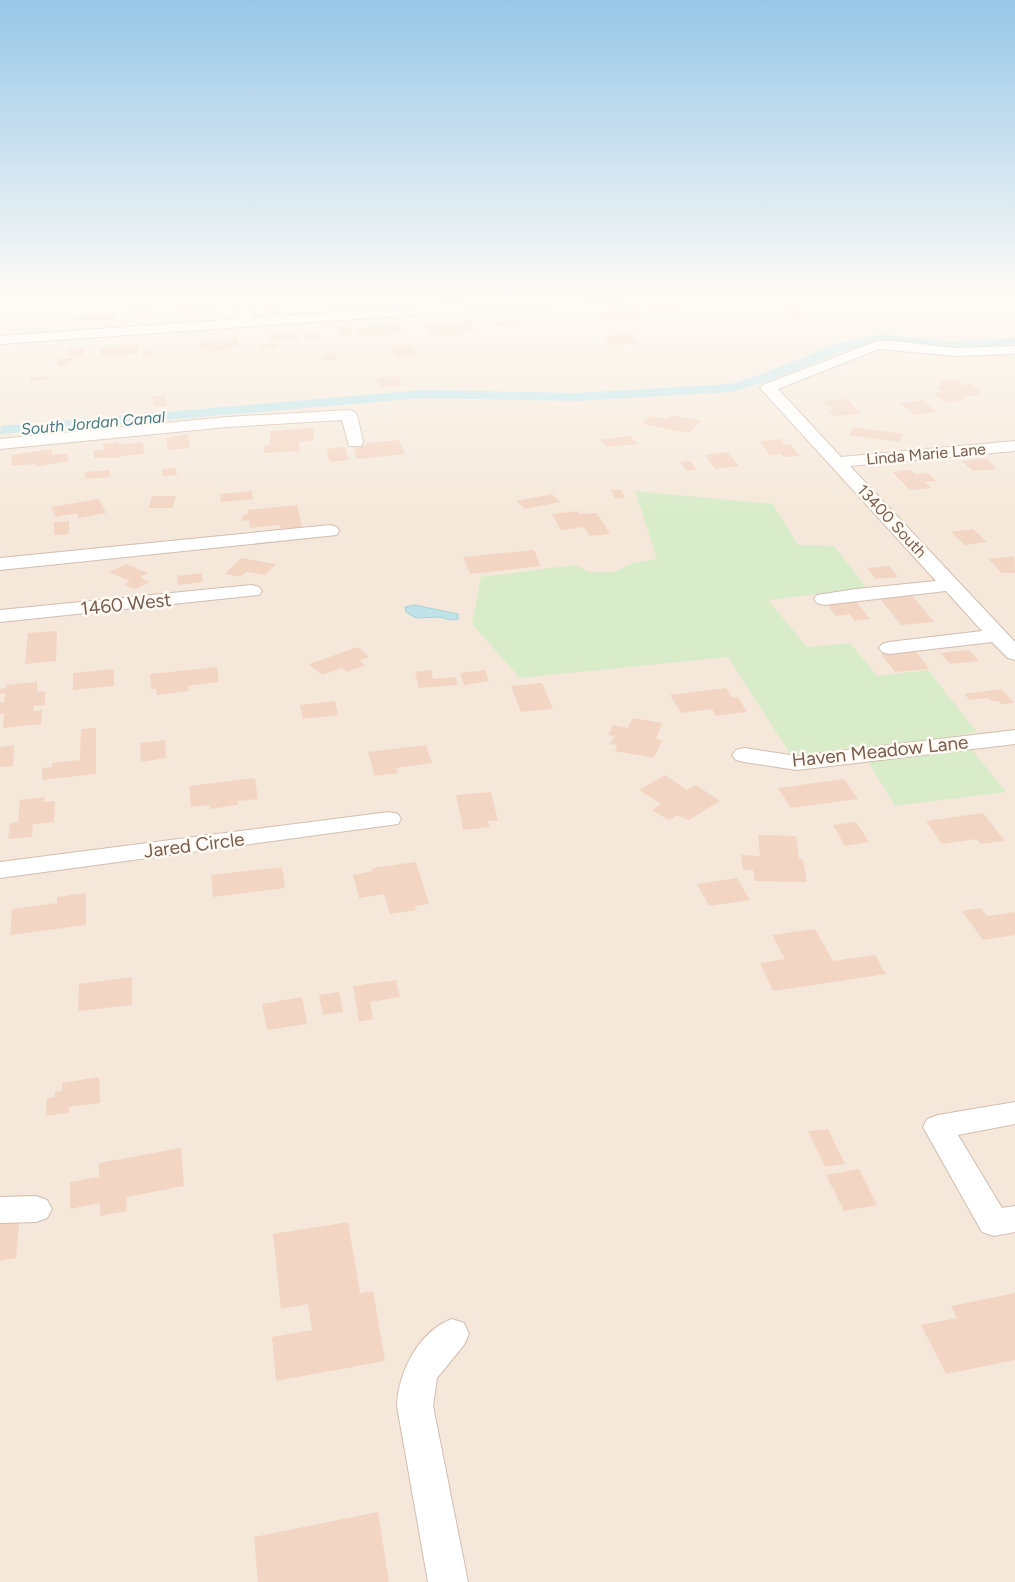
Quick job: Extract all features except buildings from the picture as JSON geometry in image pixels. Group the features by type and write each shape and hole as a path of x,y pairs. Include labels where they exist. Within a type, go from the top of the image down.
{"street":[{"name":"13400 South","path":"819,368 768,388 1015,654"},
{"path":"0,444 227,422 349,415 355,442"},
{"name":"Linda Marie Lane","path":"838,462 1015,446"},
{"path":"0,564 227,532 330,531"},
{"path":"824,598 858,593 883,593 952,585"},
{"name":"1460 West","path":"0,616 252,591"},
{"path":"889,648 998,635"},
{"name":"Haven Meadow Lane","path":"744,755 797,763 1015,737"},
{"name":"Jared Circle","path":"0,870 389,819"},
{"path":"1015,1113 938,1127 994,1223 1015,1220"},
{"path":"0,1210 36,1209"},
{"path":"448,1582 415,1406 414,1389 420,1371 452,1334"}],"shaded area":[{"path":"0,368 1015,368 1015,1582 0,1582"}],"green space":[{"path":"635,491 773,504 798,545 834,546 867,588 768,600 807,647 850,643 877,676 928,670 977,732 960,735 1006,792 895,806 859,746 792,757 728,657 520,678 472,624 481,577 575,565 589,572 613,572 633,563 657,559"}],"water":[{"path":"415,605 458,614 458,619 451,620 439,617 416,618 406,612 405,607"}],"waterway":[{"name":"South Jordan Canal","path":"1,430 423,394 577,397 731,388 790,368"}]}
